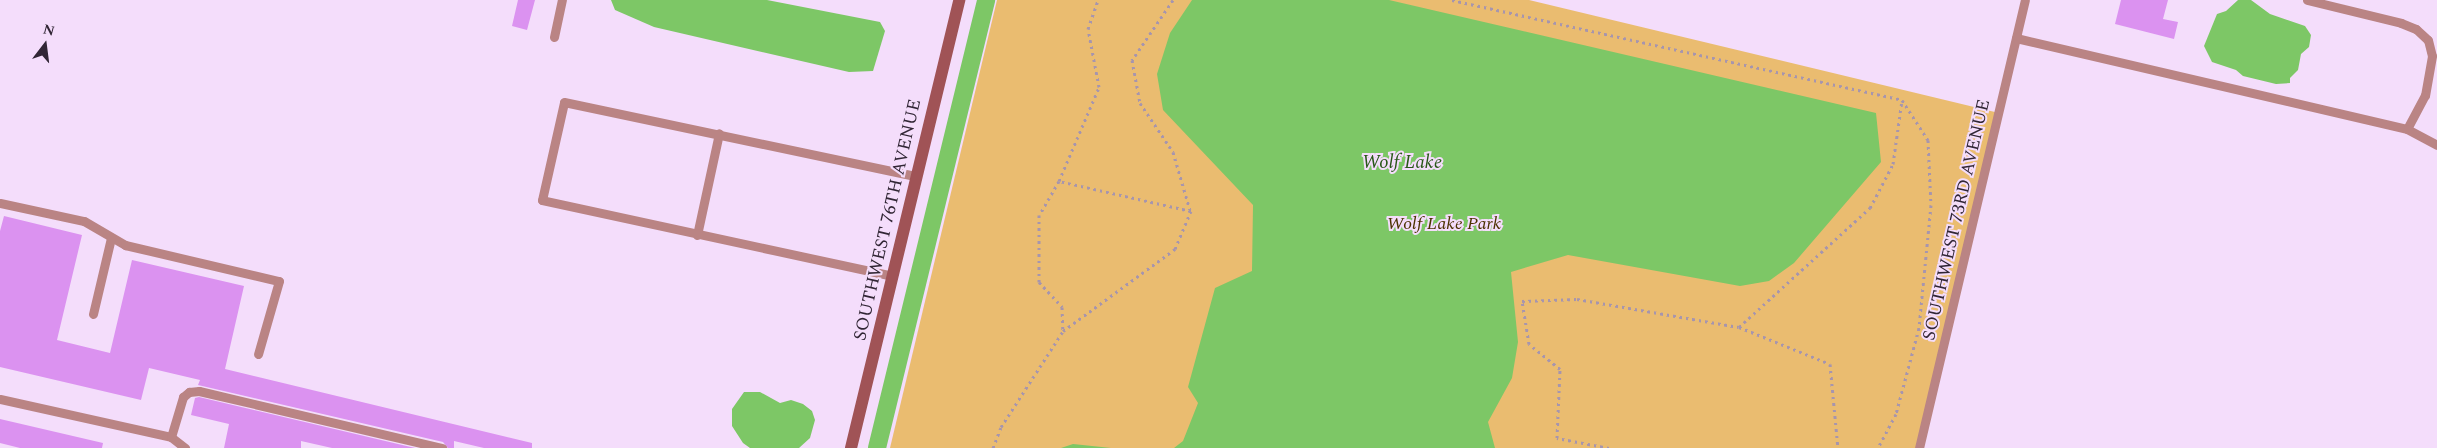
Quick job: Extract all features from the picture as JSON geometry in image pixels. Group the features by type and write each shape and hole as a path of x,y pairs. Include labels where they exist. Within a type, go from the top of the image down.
{"street":[{"name":"SOUTHWEST 76TH AVENUE","path":"851,448 959,0"}],"lane":[{"path":"554,37 562,0"},
{"name":"SOUTHWEST 73RD AVENUE","path":"1919,448 2025,0"},
{"path":"2307,0 2401,23 2416,29 2428,40 2432,56 2425,96 2407,129"},
{"path":"2016,38 2407,129 2437,145"},
{"path":"892,276 542,200 564,102 719,132 916,176"},
{"path":"697,235 719,132"},
{"path":"0,203 84,221 125,245 279,281 258,354"},
{"path":"93,314 111,238"},
{"path":"171,437 183,397 189,392 199,391 442,448"},
{"path":"0,399 171,437 186,448"}],"path":[{"path":"1063,331 1062,307 1039,282 1038,215 1059,181 1099,87 1088,29 1098,0"},
{"path":"993,448 1001,427 1063,331 1175,249 1191,211 1173,152 1140,103 1132,60 1173,0"},
{"path":"1452,0 1902,100 1928,140 1931,206 1919,328 1896,414 1878,448"},
{"path":"1739,327 1870,208 1893,164 1902,100"},
{"path":"1059,181 1191,211"},
{"path":"1609,448 1557,438 1560,369 1530,344 1522,301 1577,299 1739,327 1830,364 1838,448"}],"green space":[{"name":"Wolf Lake Park","path":"997,0 1529,0 1999,113 1919,448 890,448"}],"water":[{"path":"611,0 767,0 880,22 885,31 873,71 849,72 654,27 615,10"},
{"name":"Wolf Lake","path":"1192,0 1389,0 1876,113 1881,162 1794,263 1769,281 1740,286 1568,255 1511,272 1518,342 1512,378 1488,422 1495,448 1174,448 1183,441 1198,403 1188,387 1215,288 1252,271 1253,205 1163,110 1157,74 1170,33"},
{"path":"2238,0 2251,0 2270,14 2305,26 2311,35 2309,47 2301,54 2298,70 2290,78 2290,83 2276,84 2243,76 2236,70 2212,62 2204,46 2217,14 2226,11"},
{"path":"744,392 760,392 780,403 791,400 803,404 812,411 815,420 810,438 799,448 750,448 743,443 732,426 732,409"},
{"path":"1073,444 1111,448 1061,448"}],"building":[{"path":"518,0 535,0 527,30 512,26"},
{"path":"2121,0 2168,0 2163,19 2178,22 2174,39 2115,24"},
{"path":"4,216 82,235 57,340 110,353 132,260 244,286 225,369 532,443 532,448 484,448 454,441 454,448 448,448 443,442 198,385 200,380 149,368 141,400 0,367 0,231"},
{"path":"199,397 415,448 332,448 301,441 301,448 224,448 229,424 191,415 195,398"},
{"path":"0,419 103,443 102,448 20,448 0,443"}],"waterway":[{"path":"877,448 986,0"}]}
